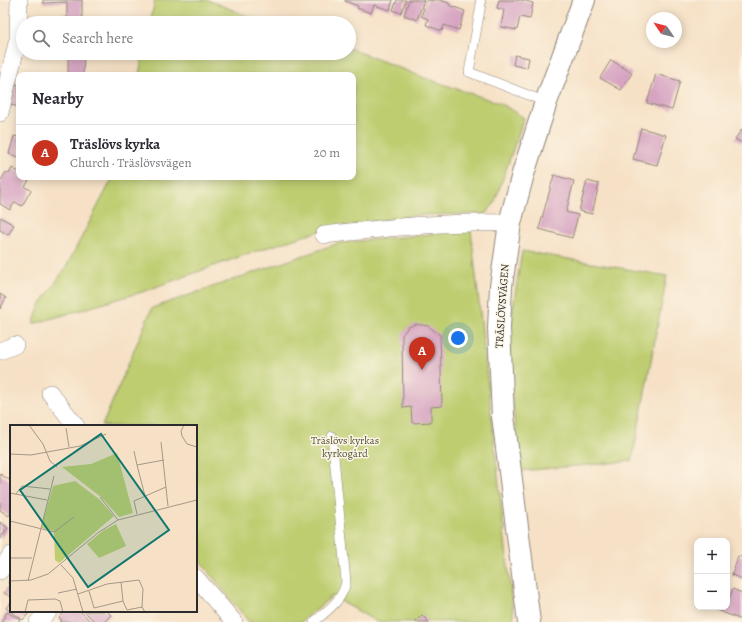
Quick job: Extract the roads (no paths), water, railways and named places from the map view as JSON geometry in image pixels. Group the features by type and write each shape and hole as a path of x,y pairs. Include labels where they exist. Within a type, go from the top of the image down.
{"street":[{"path":"19,0 19,16"},
{"name":"TRÄSLÖVSVÄGEN","path":"529,622 503,416 499,328 501,286 510,223 523,174 546,102 584,0"},
{"path":"0,113 16,47"},
{"path":"324,236 389,227 442,223 510,223"},
{"path":"50,393 75,425"},
{"path":"0,571 10,556"},
{"path":"197,579 234,622"},
{"path":"38,622 48,612"}],"lane":[{"path":"480,0 481,4 469,72 546,102"},
{"path":"314,622 337,602 345,589 346,582 332,436"}],"place":[{"name":"Träslövs kyrka","path":"422,370"}],"park label":[{"name":"Träslövs kyrkas kyrkogård","path":"345,446"}]}
